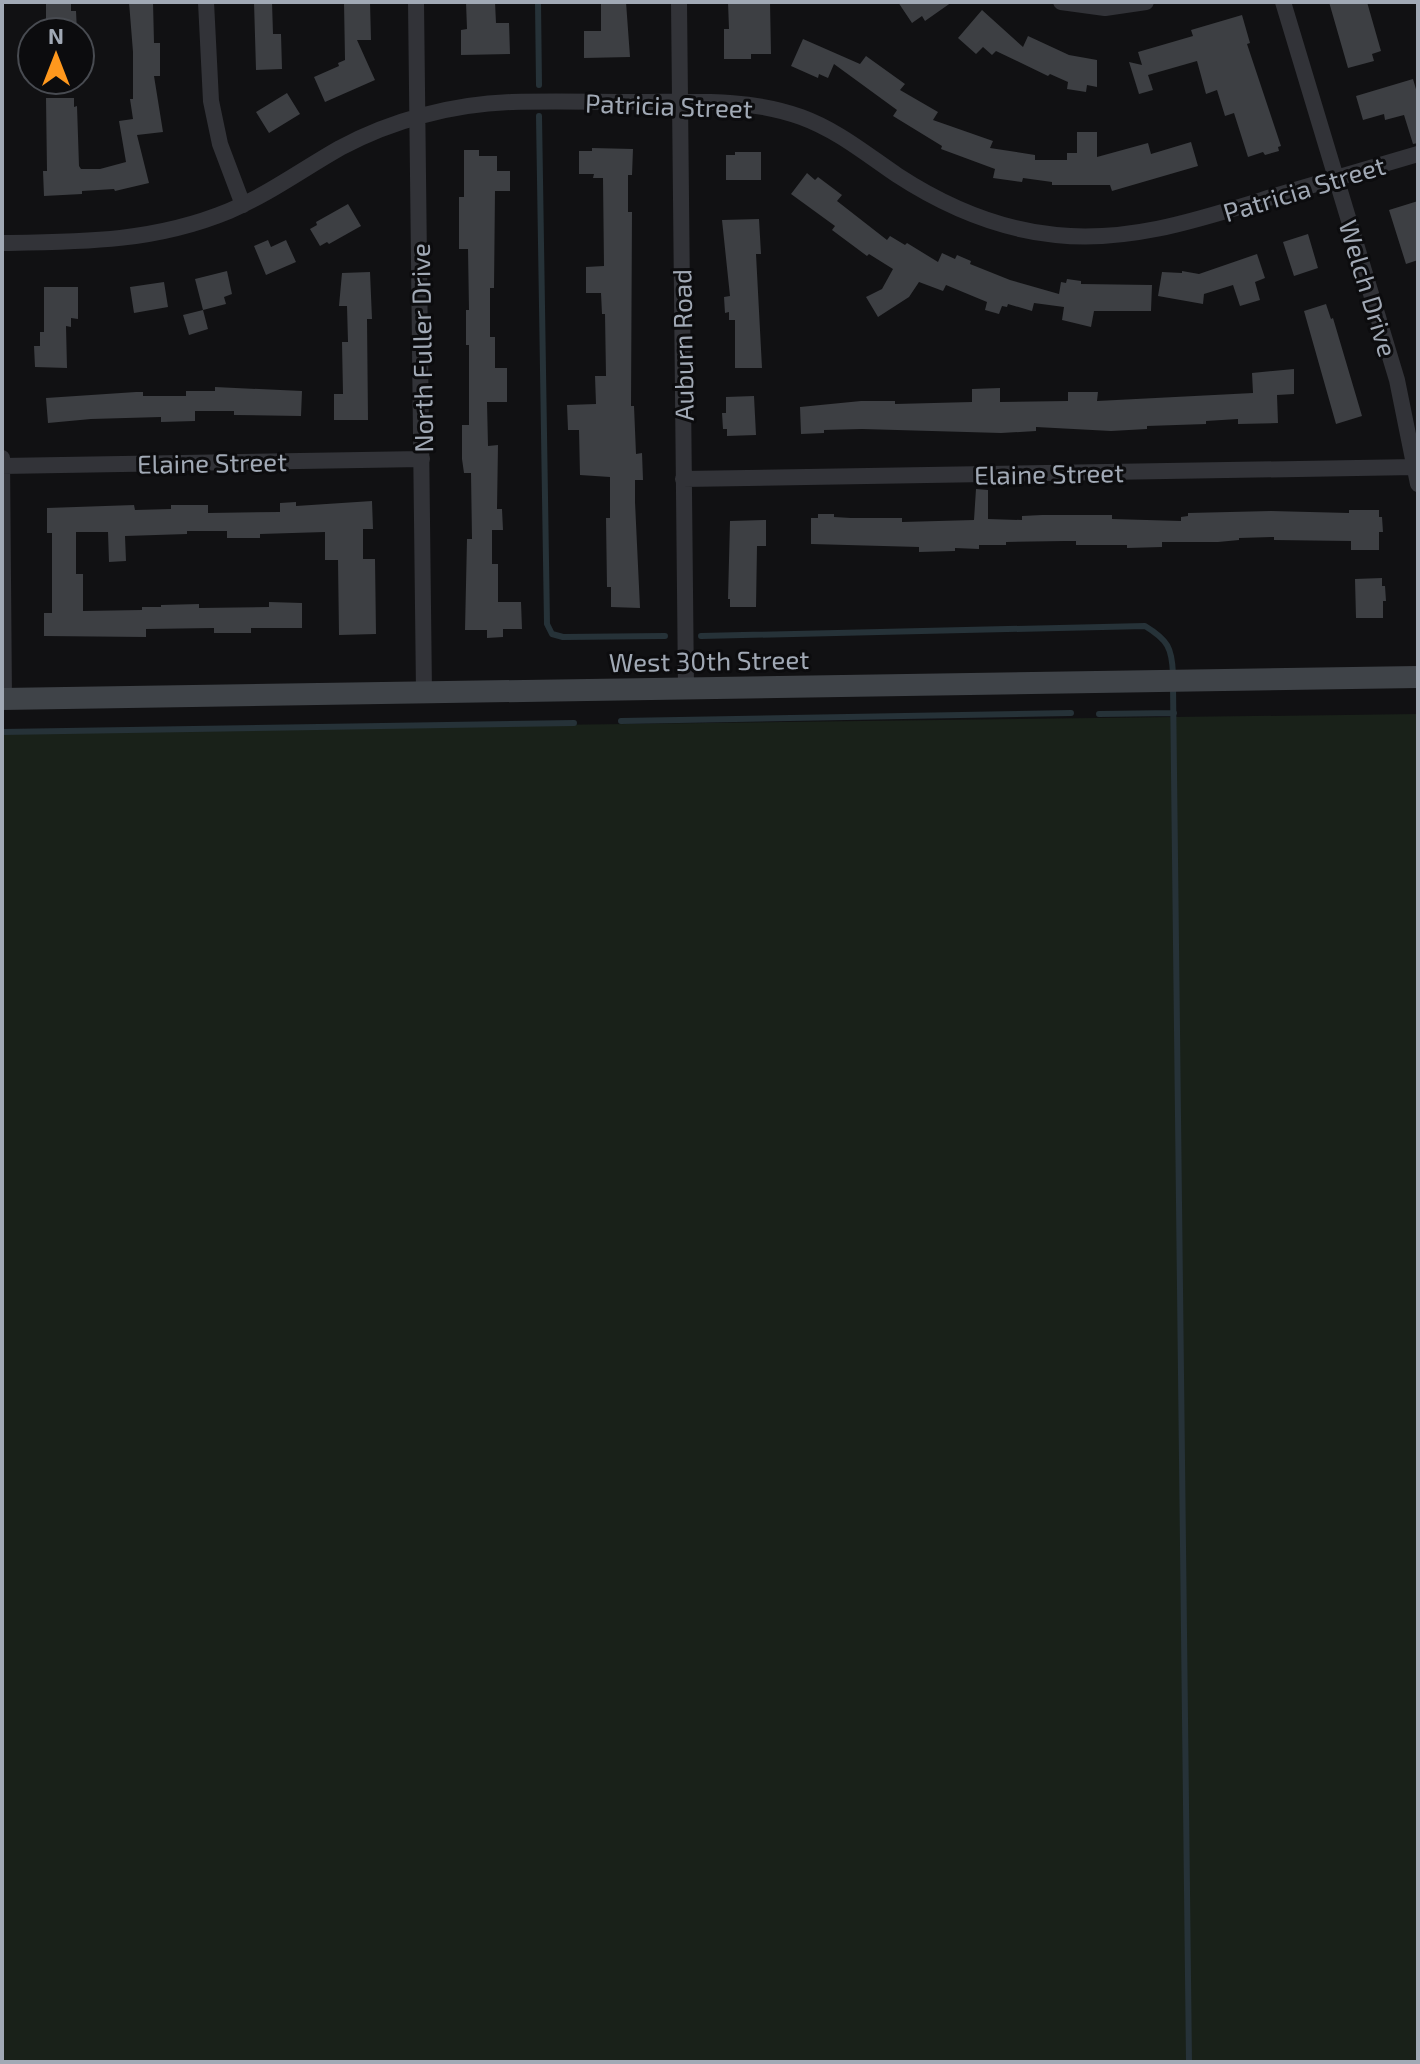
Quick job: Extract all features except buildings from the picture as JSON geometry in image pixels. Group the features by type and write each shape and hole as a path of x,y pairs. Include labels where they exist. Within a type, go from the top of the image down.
{"street":[{"path":"206,2 211,101 220,144 243,205"},
{"name":"North Fuller Drive","path":"416,2 424,693"},
{"name":"Auburn Road","path":"679,2 686,688"},
{"path":"1061,2 1105,8 1146,2"},
{"name":"Welch Drive","path":"1283,2 1397,380 1417,476"},
{"name":"Patricia Street","path":"2,243 122,240 193,224 243,205 365,136 418,117 513,102 736,103 804,118 839,135 897,175 951,206 1000,225 1052,235 1105,236 1147,232 1418,154"},
{"path":"2,458 3,699"},
{"name":"Elaine Street","path":"2,466 422,459"},
{"name":"Elaine Street","path":"683,479 1417,476"},
{"name":"West 30th Street","path":"3,699 1418,677"}],"shaded area":[{"path":"1418,714 1418,2062 2,2062 2,732"}],"waterway":[{"path":"538,2 539,85"},
{"path":"539,116 547,624 552,634 563,637 665,636"},
{"path":"701,636 1145,626 1167,646 1173,674"},
{"path":"1173,686 1189,2062"},
{"path":"621,721 1071,713"},
{"path":"1099,714 1174,713"},
{"path":"2,732 574,723"}]}
